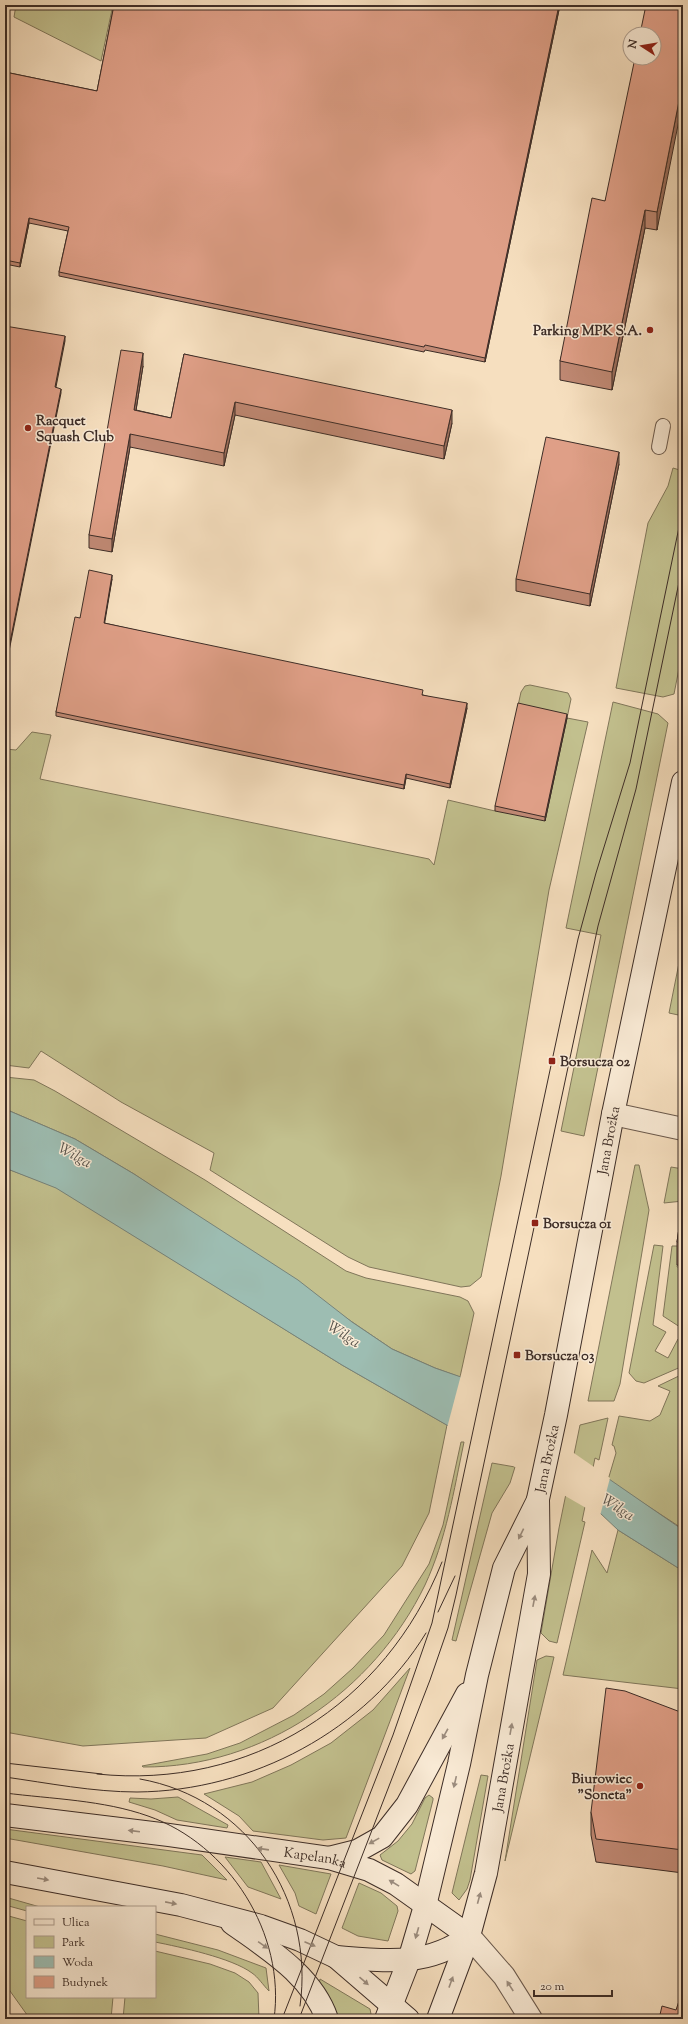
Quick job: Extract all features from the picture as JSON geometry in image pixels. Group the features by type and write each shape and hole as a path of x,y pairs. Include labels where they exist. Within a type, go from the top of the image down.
{"main road":[{"name":"Jana Brożka","path":"438,2019 469,1936 486,1873 540,1574 538,1499 556,1415 613,1114 683,782"},
{"path":"613,1114 683,1129"},
{"name":"Jana Brożka","path":"396,2015 409,1960 425,1906 459,1764 477,1675 504,1568 538,1499"},
{"path":"329,1858 357,1851 382,1837 407,1804 477,1675"},
{"name":"Kapelanka","path":"5,1815 169,1835 329,1858 369,1870 396,1884 469,1936 504,1976 531,2019"},
{"path":"5,1872 181,1905 261,1926 300,1940 336,1957 396,2015"},
{"path":"220,1915 269,1950 303,1979 324,2011 327,2019"},
{"path":"336,1957 392,1961 409,1960 452,1946 469,1936"}],"lane":[{"path":"659,447 663,426"}],"green space":[{"path":"16,5 113,5 101,61 14,17"},
{"path":"673,468 683,471 683,648 674,694 663,697 616,688 648,523 668,486"},
{"path":"530,685 568,693 571,699 567,718 588,722 549,890 501,1176 481,1277 470,1286 461,1287 369,1267 348,1257 210,1170 214,1153 121,1102 41,1051 29,1068 5,1065 5,749 16,750 32,732 51,735 40,779 429,859 434,865 448,800 495,811 521,692 525,686"},
{"path":"613,702 658,714 668,723 584,1136 561,1131 601,935 566,928"},
{"path":"683,943 683,1016 669,1013"},
{"path":"5,1077 34,1080 55,1091 205,1180 346,1271 366,1278 460,1297 468,1301 474,1313 460,1377 392,1349 134,1174 75,1139 5,1109"},
{"path":"635,1165 639,1165 649,1210 620,1384 614,1401 588,1401"},
{"path":"671,1167 683,1169 683,1201 664,1203"},
{"path":"5,1168 56,1187 342,1365 447,1425 429,1513 402,1566 273,1708 206,1738 83,1746 5,1732"},
{"path":"654,1245 663,1246 653,1325 666,1332 655,1351 668,1358 678,1339 683,1342 683,1366 644,1383 636,1381 629,1373"},
{"path":"672,1246 680,1246 677,1267 683,1268 683,1329 663,1316"},
{"path":"683,1374 683,1529 608,1480 616,1453 614,1446 612,1445 619,1416 650,1421 660,1415 670,1391 658,1386"},
{"path":"608,1418 599,1460 595,1458 582,1521 585,1522 557,1643 549,1641 541,1633 559,1528 580,1425"},
{"path":"461,1442 464,1442 453,1496 444,1533 432,1568 425,1585 403,1623 376,1658 345,1689 310,1716 272,1738 231,1754 187,1764 143,1767 142,1766 207,1754 240,1743 294,1715 324,1694 353,1668 384,1635 429,1564 443,1525"},
{"path":"492,1463 515,1467 510,1483 492,1513 456,1641 452,1640"},
{"path":"618,1530 683,1571 683,1689 563,1675 592,1550 607,1573"},
{"path":"546,1656 554,1657 505,1861 537,1660"},
{"path":"410,1668 346,1838 323,1840 253,1831 239,1816 204,1794 252,1782 291,1765 331,1743 373,1710"},
{"path":"481,1775 488,1776 470,1880 467,1889 459,1900 452,1893"},
{"path":"429,1795 433,1798 433,1800 415,1871 411,1874 382,1860 380,1855 398,1841 412,1824 425,1798"},
{"path":"178,1797 228,1825 227,1828 177,1820 155,1810 129,1802 130,1798 151,1799"},
{"path":"5,1829 202,1855 227,1880 163,1866 5,1838"},
{"path":"225,1857 261,1862 281,1899 248,1887"},
{"path":"279,1865 331,1874 316,1914 299,1906 295,1893"},
{"path":"359,1883 381,1893 397,1906 398,1911 388,1941 358,1936 342,1928"},
{"path":"5,1897 36,1906 26,1906 26,1911 5,1905"},
{"path":"5,1915 26,1921 26,1998 113,1998 111,2019 30,2019 5,1984"},
{"path":"156,1934 218,1950 266,1968 269,1991 254,1975 243,1968 219,1958 156,1942"},
{"path":"156,1951 210,1964 235,1973 249,1982 258,1993 259,2019 123,2019 125,1998 156,1998"},
{"path":"320,1979 370,2009 371,2014 369,2019 337,2018 319,1985"}],"water":[{"name":"Wilga","path":"5,1109 75,1139 134,1174 298,1280 352,1322 392,1349 435,1368 461,1377 683,1530 683,1571 618,1530 600,1513 342,1365 56,1188 5,1168"}],"pier":[{"path":"461,1375 610,1478 600,1516 447,1428"}],"building":[{"path":"114,5 559,5 485,358 425,345 424,347 59,272 69,227 29,218 20,263 5,260 5,72 97,91"},
{"path":"646,5 683,5 683,81 657,212 645,210 612,372 560,361 592,198 605,201 633,66 662,66 662,26 642,26"},
{"path":"5,326 65,336 55,387 61,389 5,667"},
{"path":"121,350 143,353 134,410 171,418 184,354 452,410 444,446 235,402 224,453 130,434 112,539 89,535"},
{"path":"546,437 619,452 590,594 516,579"},
{"path":"89,570 112,575 104,623 423,690 422,695 467,703 450,784 406,774 404,785 56,712 75,617 80,618"},
{"path":"518,703 567,714 545,817 495,806"},
{"path":"683,1200 683,1243 677,1242"},
{"name":"Biurowiec \"Soneta\"","path":"606,1688 625,1691 683,1713 683,1850 596,1839 591,1812"},
{"path":"681,1995 683,1996 683,2019 659,2019 662,2006 676,2010"}],"tram line":[{"path":"282,2019 393,1735 432,1623 578,939 596,873 630,763 683,508"},
{"path":"299,2019 430,1680 448,1628 598,926 636,789 683,563"},
{"path":"97,1774 153,1775 207,1768 258,1752 306,1728 348,1696 386,1658 417,1613 442,1562"},
{"path":"438,1612 455,1576"},
{"path":"5,1777 87,1789 137,1792 180,1789 222,1781 263,1767 302,1749 339,1726 372,1699 401,1668 426,1633"},
{"path":"5,1763 102,1774"},
{"path":"140,1779 178,1790 213,1808 242,1831 266,1860 284,1893 297,1928 302,1967 300,2006"},
{"path":"5,1793 113,1806 148,1816 177,1829 204,1848 227,1870 246,1896 261,1925 271,1955 275,1987 274,2019"}],"place":[{"name":"Parking MPK S.A.","path":"650,330"},
{"name":"Racquet Squash Club","path":"28,428"},
{"name":"Borsucza 02","path":"552,1061"},
{"name":"Borsucza 01","path":"535,1223"},
{"name":"Borsucza 03","path":"517,1355"},
{"name":"Biurowiec \"Soneta\"","path":"640,1786"}]}
